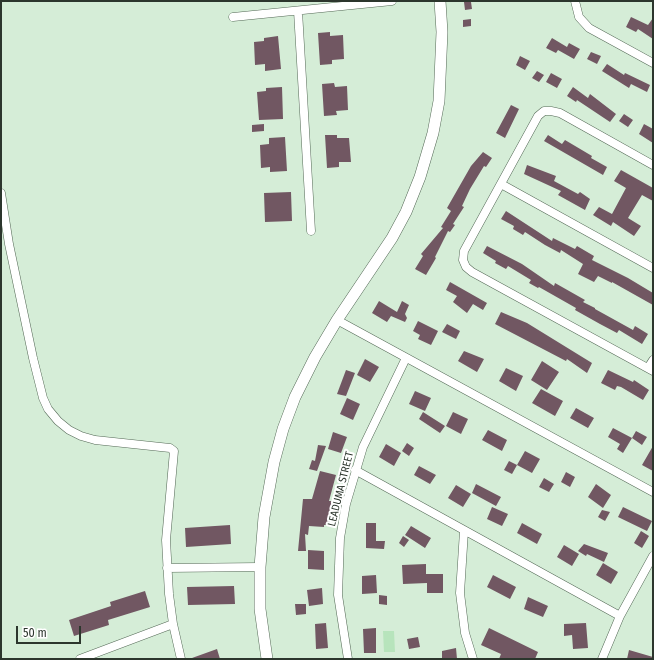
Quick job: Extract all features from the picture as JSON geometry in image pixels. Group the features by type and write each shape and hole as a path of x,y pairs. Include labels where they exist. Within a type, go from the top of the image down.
{"main road":[{"path":"267,659 260,609 260,567 268,487 283,429 295,397 315,357 337,320 392,238 406,212 420,177 433,133 439,102 442,40 440,1"}],"street":[{"path":"233,17 392,1"},
{"path":"576,1 579,17 589,28 653,63"},
{"path":"298,11 311,231"},
{"path":"653,165 560,113 544,111 538,116 464,251 463,260 466,267 472,272 651,370 653,360"},
{"path":"501,184 653,268"},
{"path":"1,193 9,244 33,358 43,398 48,409 58,421 69,430 81,436 95,440 170,448 174,451 166,529 167,568 173,624 181,659"},
{"path":"337,320 653,492"},
{"name":"LEADUMA STREET","path":"348,659 340,614 338,569 340,538 346,504 355,470 371,427 406,358"},
{"path":"355,470 620,616"},
{"path":"464,531 461,600 465,633 473,659"},
{"path":"602,659 620,616 653,556"},
{"path":"167,568 260,567"},
{"path":"80,659 173,624"}],"green space":[{"path":"383,631 394,631 395,652 384,652"}],"building":[{"path":"464,2 471,2 472,9 465,10"},
{"path":"631,17 648,25 653,18 653,39 638,29 636,32 626,27"},
{"path":"471,19 471,26 463,27 463,20"},
{"path":"330,32 330,36 343,35 344,59 332,60 332,64 320,65 318,33"},
{"path":"278,36 281,69 265,71 265,64 255,65 254,42 264,41 264,38"},
{"path":"552,38 567,47 569,43 580,49 574,59 558,50 556,53 546,48"},
{"path":"591,52 601,56 597,64 587,59"},
{"path":"520,56 530,61 525,70 516,65"},
{"path":"607,64 624,75 625,73 650,85 647,92 631,84 629,88 602,71"},
{"path":"537,71 544,75 539,82 532,78"},
{"path":"551,73 562,79 557,88 546,82"},
{"path":"334,83 335,87 347,86 348,110 336,111 337,115 324,116 322,84"},
{"path":"282,87 283,119 259,120 257,92 266,91 266,88"},
{"path":"573,87 588,98 590,94 616,114 610,122 577,100 576,102 567,96"},
{"path":"511,105 519,109 505,138 496,133"},
{"path":"624,114 633,120 628,127 619,121"},
{"path":"264,124 264,131 252,132 252,125"},
{"path":"644,124 653,129 653,143 639,134"},
{"path":"325,135 337,135 337,138 349,138 351,162 339,162 339,167 327,168"},
{"path":"548,135 562,144 565,140 592,156 591,158 607,167 603,175 544,141"},
{"path":"285,137 287,171 270,172 270,167 261,168 260,145 269,144 269,138"},
{"path":"483,152 492,158 486,167 484,166 470,189 462,206 464,207 453,224 455,225 450,232 448,231 435,257 436,258 426,275 415,269 423,256 421,254 443,228 441,227 451,211 447,208 471,166"},
{"path":"527,165 556,176 554,181 578,194 580,192 590,199 585,210 558,195 561,191 524,174"},
{"path":"621,170 653,188 653,201 642,195 628,218 641,226 634,236 613,222 611,226 593,215 599,207 612,214 626,188 614,181"},
{"path":"291,192 292,221 265,222 264,193"},
{"path":"506,211 552,241 553,238 575,249 577,246 594,256 592,260 628,278 653,293 653,305 612,282 598,276 594,282 578,274 583,264 561,250 560,253 545,245 525,232 523,235 513,229 514,226 501,219"},
{"path":"487,246 522,264 554,286 555,283 585,300 583,302 633,330 635,326 648,334 642,344 619,330 617,333 600,324 575,310 576,308 529,283 531,280 508,266 506,269 495,263 496,261 483,253"},
{"path":"450,282 487,303 483,310 473,304 467,313 453,302 457,296 446,290"},
{"path":"379,301 397,312 402,301 409,305 405,314 407,318 405,322 391,316 387,322 372,313"},
{"path":"501,312 527,323 592,363 587,373 567,359 566,361 495,324"},
{"path":"418,321 438,331 431,345 418,339 420,335 413,331"},
{"path":"447,324 460,331 456,339 442,332"},
{"path":"464,351 484,359 477,372 458,361"},
{"path":"365,359 379,367 370,382 357,375"},
{"path":"542,361 559,372 547,390 531,380"},
{"path":"506,368 523,376 516,391 499,381"},
{"path":"346,370 355,373 346,396 337,394"},
{"path":"608,370 633,382 634,380 649,390 643,400 621,387 617,386 615,390 601,383"},
{"path":"541,389 563,401 555,416 532,403"},
{"path":"415,391 431,398 425,411 409,404"},
{"path":"347,398 360,404 353,420 340,414"},
{"path":"576,408 594,418 588,428 570,418"},
{"path":"423,412 445,426 440,433 419,419"},
{"path":"453,412 468,419 461,434 446,426"},
{"path":"613,428 632,438 623,453 617,449 620,444 608,437"},
{"path":"488,430 507,440 502,451 482,440"},
{"path":"636,431 647,437 642,445 632,438"},
{"path":"333,432 347,437 341,453 328,449"},
{"path":"407,443 414,448 409,456 402,451"},
{"path":"386,444 401,453 394,466 379,457"},
{"path":"318,445 326,446 317,471 309,469 312,460 315,461"},
{"path":"653,446 653,471 642,465"},
{"path":"525,451 540,459 532,473 517,465"},
{"path":"509,461 517,465 512,474 504,470"},
{"path":"419,466 436,475 430,484 414,475"},
{"path":"320,471 336,475 329,501 333,501 332,518 330,518 330,525 324,525 324,527 309,526 308,535 305,534 306,551 298,551 303,499 312,499"},
{"path":"566,472 575,477 570,487 561,482"},
{"path":"544,478 554,484 549,492 539,487"},
{"path":"476,484 501,497 496,506 472,493"},
{"path":"596,484 611,495 603,508 588,497"},
{"path":"456,485 471,494 463,507 448,498"},
{"path":"492,507 508,514 502,526 487,519"},
{"path":"623,507 652,521 647,531 618,517"},
{"path":"602,510 610,512 605,521 598,517"},
{"path":"366,523 376,523 376,541 385,541 384,549 366,548"},
{"path":"522,523 542,534 537,544 517,533"},
{"path":"230,525 231,544 186,547 185,528"},
{"path":"411,526 431,538 425,548 405,535"},
{"path":"641,531 649,536 642,548 634,543"},
{"path":"403,536 409,540 404,547 399,543"},
{"path":"584,544 608,553 604,562 587,554 586,556 578,551"},
{"path":"564,545 579,554 572,566 557,557"},
{"path":"308,550 324,551 324,570 308,569"},
{"path":"603,563 618,572 611,584 596,575"},
{"path":"426,564 426,574 443,574 443,593 427,593 427,583 403,584 402,565"},
{"path":"376,575 377,593 362,594 362,576"},
{"path":"493,575 516,587 510,599 487,587"},
{"path":"234,586 235,604 188,605 187,587"},
{"path":"322,588 323,604 309,606 307,590"},
{"path":"145,591 150,607 108,620 109,625 74,636 69,620 111,606 110,602"},
{"path":"379,595 387,596 387,605 379,604"},
{"path":"528,597 548,606 543,617 524,609"},
{"path":"295,604 306,604 306,614 296,615"},
{"path":"326,623 328,648 316,649 315,624"},
{"path":"586,623 588,648 573,649 572,635 564,636 564,624"},
{"path":"376,628 376,653 364,653 363,629"},
{"path":"489,628 538,652 535,659 499,659 501,654 481,645"},
{"path":"418,637 420,647 409,649 407,639"},
{"path":"456,648 457,659 442,659 442,651"},
{"path":"217,649 220,659 192,659 192,658"},
{"path":"629,650 653,657 653,659 627,659"}]}
